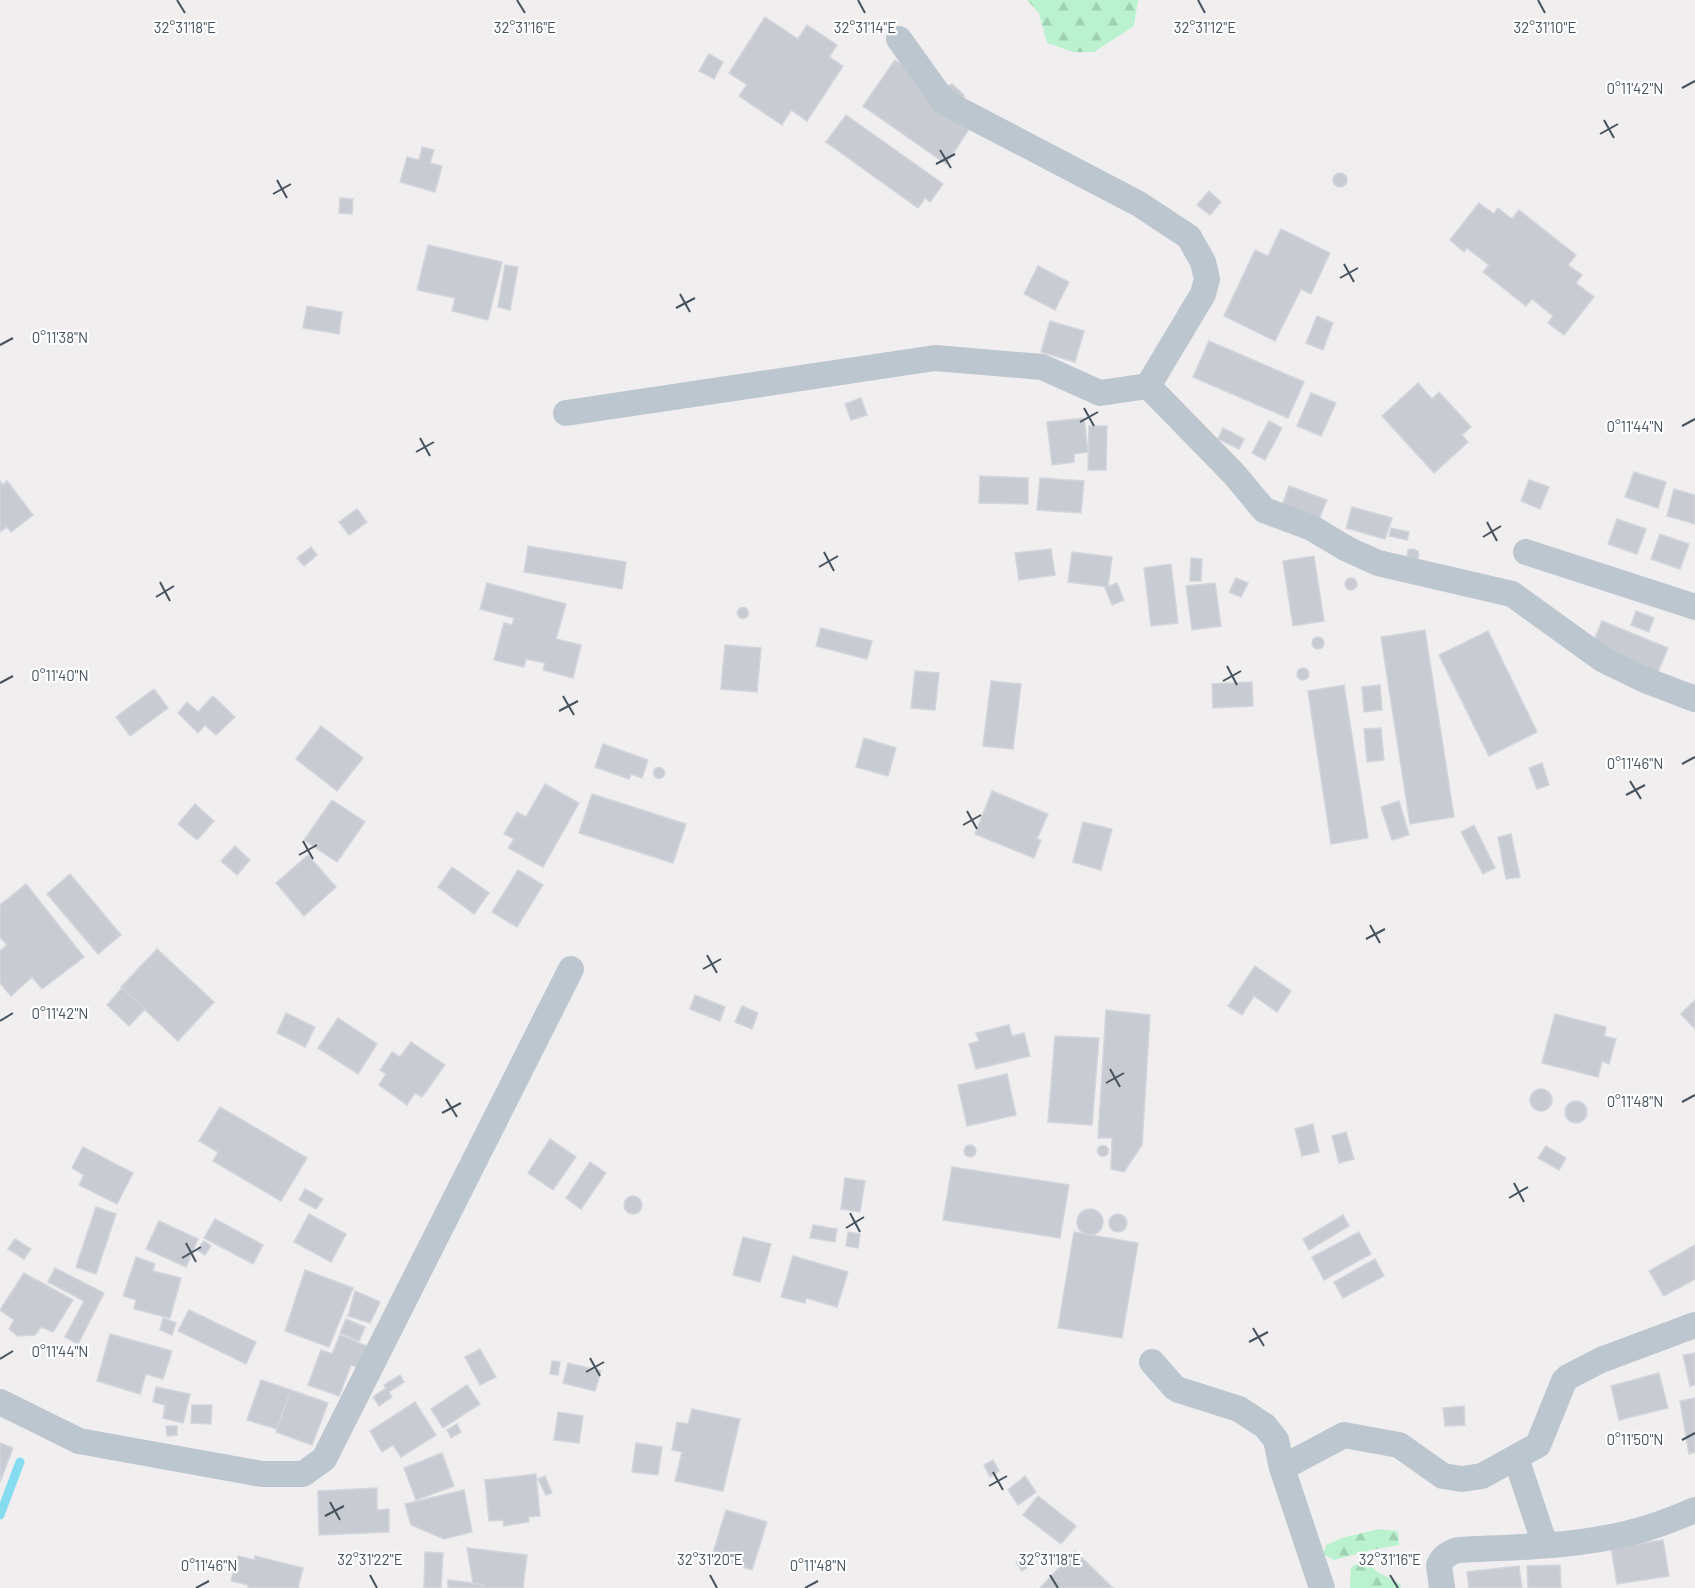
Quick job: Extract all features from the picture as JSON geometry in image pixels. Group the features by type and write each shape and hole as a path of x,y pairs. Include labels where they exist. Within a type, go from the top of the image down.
{"street":[{"path":"899,39 944,102 1140,204 1189,237 1203,262 1207,279 1203,294 1148,386"},
{"path":"566,413 935,358 1042,367 1100,393 1148,386"},
{"path":"1148,386 1234,474 1264,510 1312,528 1347,549 1378,563 1512,594 1602,659 1646,680 1695,699"},
{"path":"1526,552 1695,607"},
{"path":"0,1402 79,1442 262,1474 303,1474 324,1460 571,969"},
{"path":"1282,1468 1344,1435 1399,1444 1443,1476 1462,1479 1482,1476 1538,1445 1564,1381 1568,1377 1601,1360 1695,1325"},
{"path":"1152,1362 1179,1390 1239,1409 1265,1426 1276,1440 1282,1468 1322,1588"},
{"path":"1516,1458 1545,1545"},
{"path":"1442,1588 1439,1565 1451,1552 1605,1538 1631,1533 1695,1510"}],"green space":[{"path":"1027,0 1138,0 1134,26 1094,52 1073,52 1047,43 1039,13"},
{"path":"1379,1529 1398,1531 1399,1545 1334,1560 1323,1554 1326,1545 1342,1538"},
{"path":"1366,1559 1376,1571 1400,1584 1401,1588 1350,1588 1351,1567"}],"building":[{"path":"765,17 798,39 807,25 837,45 829,57 843,66 807,121 791,110 782,125 739,96 747,85 729,73"},
{"path":"709,54 723,62 714,79 699,71"},
{"path":"895,60 943,88 952,84 964,95 962,108 975,120 946,164 863,106"},
{"path":"846,115 943,184 930,202 925,198 918,208 826,142"},
{"path":"422,147 434,150 430,163 442,166 435,192 400,182 407,157 419,160"},
{"path":"1337,173 1343,173 1347,180 1343,187 1337,187 1333,183 1333,177"},
{"path":"1209,191 1221,202 1210,215 1197,205"},
{"path":"340,198 353,199 352,214 339,213"},
{"path":"1479,203 1494,214 1498,208 1512,219 1519,210 1576,255 1568,265 1582,275 1576,283 1594,297 1564,335 1548,323 1553,316 1532,299 1526,306 1483,272 1489,265 1467,248 1464,252 1450,240"},
{"path":"1281,229 1330,253 1311,294 1301,289 1275,341 1224,316 1255,250 1268,256"},
{"path":"428,245 502,262 488,320 452,311 455,298 417,290"},
{"path":"505,265 518,267 510,310 498,307"},
{"path":"1038,266 1069,282 1055,310 1024,294"},
{"path":"307,306 342,312 339,334 303,328"},
{"path":"1317,316 1333,323 1323,350 1306,343"},
{"path":"1050,321 1084,331 1075,362 1041,352"},
{"path":"1209,341 1304,382 1288,418 1193,377"},
{"path":"1418,383 1432,399 1439,392 1471,427 1462,435 1468,442 1434,473 1382,416"},
{"path":"1311,393 1336,403 1321,436 1297,426"},
{"path":"861,398 867,415 851,420 845,404"},
{"path":"1084,418 1088,452 1074,454 1074,462 1052,465 1047,422"},
{"path":"1269,421 1282,428 1265,460 1252,453"},
{"path":"1089,426 1107,426 1106,470 1088,470"},
{"path":"1223,428 1244,439 1239,449 1218,439"},
{"path":"1634,472 1666,482 1658,508 1625,497"},
{"path":"980,476 1028,478 1028,504 979,503"},
{"path":"1040,478 1084,481 1081,513 1037,510"},
{"path":"1529,480 1549,487 1540,509 1521,501"},
{"path":"0,481 3,485 7,481 33,515 11,532 7,527 0,532"},
{"path":"1289,486 1327,500 1319,519 1282,506"},
{"path":"1674,489 1695,495 1695,524 1667,516"},
{"path":"1352,507 1392,518 1385,539 1346,528"},
{"path":"357,509 367,522 349,535 339,522"},
{"path":"1617,519 1646,529 1637,554 1608,544"},
{"path":"1391,528 1409,532 1407,540 1389,536"},
{"path":"1660,534 1689,544 1680,569 1651,559"},
{"path":"528,546 626,562 622,589 524,572"},
{"path":"311,547 317,555 304,566 297,558"},
{"path":"1051,549 1055,575 1019,580 1015,553"},
{"path":"1408,550 1418,551 1419,556 1416,561 1407,558"},
{"path":"1072,552 1112,557 1108,587 1068,582"},
{"path":"1314,556 1324,621 1293,626 1283,561"},
{"path":"1191,558 1202,559 1201,581 1190,581"},
{"path":"1171,564 1178,623 1151,626 1144,568"},
{"path":"1236,578 1248,583 1241,597 1229,592"},
{"path":"1353,578 1357,584 1353,590 1349,590 1345,582"},
{"path":"487,583 566,604 556,639 581,645 573,678 543,670 545,663 526,659 524,667 494,660 504,623 512,625 514,618 480,609"},
{"path":"1117,583 1124,600 1112,605 1105,588"},
{"path":"1215,583 1221,626 1192,630 1186,586"},
{"path":"743,608 747,609 747,617 743,618 739,617 738,613 739,609"},
{"path":"1636,611 1654,618 1649,632 1631,625"},
{"path":"1602,621 1668,648 1656,676 1591,648"},
{"path":"821,628 872,641 867,659 816,646"},
{"path":"1425,630 1454,817 1410,824 1381,637"},
{"path":"1488,631 1537,732 1489,756 1439,655"},
{"path":"1320,637 1323,638 1323,648 1316,649 1313,648 1312,641 1313,638"},
{"path":"725,645 761,648 757,692 721,689"},
{"path":"1305,668 1309,674 1305,680 1301,680 1297,672"},
{"path":"915,671 939,673 935,710 911,708"},
{"path":"991,681 1021,684 1013,749 983,746"},
{"path":"1252,682 1253,706 1213,708 1212,684"},
{"path":"1344,685 1368,838 1331,844 1308,691"},
{"path":"1380,685 1382,710 1364,712 1362,687"},
{"path":"154,689 168,708 130,736 116,717"},
{"path":"213,696 235,717 216,735 205,725 198,733 178,713 187,702 198,712"},
{"path":"321,726 363,758 337,791 296,759"},
{"path":"1381,728 1384,760 1367,762 1364,729"},
{"path":"864,738 896,748 888,776 856,767"},
{"path":"603,744 648,760 642,778 631,774 629,779 595,767"},
{"path":"1542,763 1549,785 1537,789 1529,768"},
{"path":"659,768 663,769 663,777 659,778 655,777 654,773 655,769"},
{"path":"545,784 579,803 543,867 508,848 514,839 504,834 517,812 526,817"},
{"path":"992,791 1048,814 1037,839 1041,840 1034,858 975,834"},
{"path":"592,794 686,824 673,863 579,833"},
{"path":"332,800 365,822 337,862 304,840"},
{"path":"1399,801 1409,835 1392,840 1381,807"},
{"path":"195,804 214,821 197,840 178,824"},
{"path":"1083,822 1112,829 1101,870 1073,862"},
{"path":"1474,825 1495,868 1483,874 1461,832"},
{"path":"1511,834 1520,877 1506,879 1498,837"},
{"path":"235,846 250,860 237,875 221,861"},
{"path":"308,855 336,887 304,916 276,883"},
{"path":"452,867 489,893 474,914 438,887"},
{"path":"518,870 543,885 517,927 492,912"},
{"path":"70,874 121,935 98,954 47,894"},
{"path":"26,884 84,957 42,989 32,977 11,996 0,983 0,951 7,945 0,937 0,905"},
{"path":"157,949 214,1002 178,1041 121,987"},
{"path":"1255,966 1291,991 1277,1012 1254,996 1242,1015 1228,1006"},
{"path":"122,988 145,1009 129,1026 107,1005"},
{"path":"695,995 725,1007 720,1021 690,1009"},
{"path":"1695,1000 1695,1029 1681,1014"},
{"path":"742,1006 758,1013 752,1029 735,1022"},
{"path":"1106,1010 1150,1015 1142,1145 1124,1172 1111,1169 1112,1138 1098,1138"},
{"path":"286,1013 315,1027 305,1047 277,1033"},
{"path":"1555,1014 1606,1027 1604,1036 1616,1039 1609,1064 1602,1061 1598,1077 1542,1063"},
{"path":"338,1018 377,1044 358,1074 318,1048"},
{"path":"1009,1025 1012,1036 1024,1033 1030,1056 976,1069 969,1044 979,1041 976,1033"},
{"path":"1055,1036 1099,1038 1092,1125 1048,1122"},
{"path":"411,1042 445,1065 422,1097 415,1093 407,1105 379,1085 386,1074 380,1070 392,1052 400,1057"},
{"path":"1007,1074 1016,1115 967,1126 958,1085"},
{"path":"1541,1089 1549,1092 1552,1100 1549,1108 1541,1111 1533,1108 1530,1100 1533,1092"},
{"path":"1576,1101 1586,1108 1587,1112 1580,1122 1576,1123 1566,1116 1565,1112 1572,1102"},
{"path":"220,1107 307,1158 281,1201 213,1161 218,1152 199,1141"},
{"path":"1313,1124 1319,1152 1302,1156 1295,1129"},
{"path":"1346,1132 1354,1159 1339,1163 1332,1136"},
{"path":"550,1139 576,1157 553,1190 528,1173"},
{"path":"972,1145 976,1151 972,1157 968,1157 964,1149"},
{"path":"1103,1145 1109,1151 1103,1157 1097,1151"},
{"path":"1546,1146 1566,1158 1559,1170 1538,1158"},
{"path":"83,1147 133,1173 117,1204 79,1185 84,1175 72,1168"},
{"path":"590,1162 606,1173 581,1209 566,1198"},
{"path":"952,1167 1069,1185 1060,1238 943,1220"},
{"path":"845,1178 865,1181 860,1212 841,1209"},
{"path":"305,1189 323,1199 316,1209 299,1200"},
{"path":"633,1196 639,1199 642,1205 639,1211 633,1214 627,1211 624,1205 627,1199"},
{"path":"96,1207 116,1214 96,1274 76,1267"},
{"path":"1090,1209 1099,1213 1103,1222 1099,1231 1090,1235 1081,1231 1077,1222 1081,1213"},
{"path":"309,1214 346,1234 331,1262 294,1242"},
{"path":"1118,1214 1124,1217 1127,1223 1124,1229 1118,1232 1112,1229 1109,1223 1112,1217"},
{"path":"1343,1215 1349,1226 1309,1250 1303,1239"},
{"path":"215,1219 263,1245 253,1264 204,1238"},
{"path":"159,1221 198,1239 186,1267 146,1249"},
{"path":"813,1225 837,1229 835,1242 810,1238"},
{"path":"848,1232 860,1234 858,1248 846,1246"},
{"path":"1074,1232 1138,1243 1122,1338 1058,1328"},
{"path":"1359,1232 1371,1254 1324,1280 1312,1257"},
{"path":"743,1237 771,1244 760,1282 733,1275"},
{"path":"15,1239 31,1249 24,1259 8,1249"},
{"path":"204,1241 211,1246 205,1255 197,1250"},
{"path":"1695,1245 1695,1279 1664,1296 1649,1271"},
{"path":"793,1256 848,1272 837,1307 806,1298 805,1303 781,1297"},
{"path":"136,1257 155,1264 153,1271 181,1278 170,1318 134,1309 136,1300 123,1296"},
{"path":"1375,1259 1384,1276 1343,1298 1334,1282"},
{"path":"55,1268 104,1293 78,1344 65,1337 84,1301 48,1282"},
{"path":"305,1270 353,1288 329,1347 285,1331"},
{"path":"24,1273 73,1300 53,1332 41,1327 35,1335 18,1336 9,1329 14,1320 0,1310"},
{"path":"355,1291 380,1302 370,1323 348,1316"},
{"path":"189,1310 256,1342 246,1364 178,1331"},
{"path":"163,1318 176,1323 172,1335 160,1330"},
{"path":"346,1319 365,1327 359,1341 340,1333"},
{"path":"110,1334 172,1351 163,1379 146,1374 140,1394 97,1381"},
{"path":"340,1335 371,1348 362,1369 351,1365 339,1396 308,1385 321,1350 332,1354"},
{"path":"480,1349 496,1377 480,1385 465,1357"},
{"path":"1695,1353 1695,1385 1690,1386 1683,1355"},
{"path":"552,1361 560,1362 558,1375 550,1374"},
{"path":"568,1363 601,1371 595,1391 563,1383"},
{"path":"1659,1373 1668,1408 1619,1420 1611,1386"},
{"path":"400,1375 404,1382 389,1392 392,1397 379,1406 373,1397 386,1388 384,1385"},
{"path":"261,1380 291,1390 277,1429 247,1420"},
{"path":"467,1385 480,1404 443,1428 431,1409"},
{"path":"156,1387 190,1394 183,1423 163,1418 165,1405 153,1402"},
{"path":"291,1390 328,1403 312,1445 276,1432"},
{"path":"1695,1398 1695,1452 1689,1454 1680,1401"},
{"path":"415,1402 436,1435 401,1457 393,1445 382,1452 370,1431"},
{"path":"192,1405 212,1405 211,1424 191,1423"},
{"path":"1464,1406 1465,1425 1445,1426 1443,1408"},
{"path":"692,1409 740,1419 723,1491 675,1481 682,1452 672,1450 677,1422 688,1424"},
{"path":"558,1412 583,1416 579,1443 554,1440"},
{"path":"457,1424 461,1432 451,1438 447,1430"},
{"path":"166,1426 177,1426 177,1435 167,1436"},
{"path":"0,1443 13,1448 0,1482"},
{"path":"636,1443 662,1447 658,1475 632,1472"},
{"path":"442,1453 454,1486 416,1500 404,1468"},
{"path":"993,1460 999,1471 990,1477 984,1465"},
{"path":"536,1474 540,1516 528,1517 529,1522 504,1526 503,1520 489,1521 485,1480"},
{"path":"545,1476 552,1493 546,1495 538,1479"},
{"path":"1025,1476 1036,1492 1018,1505 1008,1490"},
{"path":"377,1488 377,1510 389,1509 389,1532 319,1535 318,1491"},
{"path":"464,1490 472,1532 444,1539 411,1525 405,1504"},
{"path":"1038,1496 1076,1526 1061,1544 1023,1515"},
{"path":"726,1510 767,1522 752,1570 712,1556"},
{"path":"1663,1540 1669,1576 1617,1584 1611,1548"},
{"path":"467,1548 527,1555 523,1588 483,1588 484,1585 473,1583"},
{"path":"1075,1551 1113,1588 1040,1588"},
{"path":"425,1552 443,1553 441,1588 424,1588"},
{"path":"238,1556 255,1560 255,1556 303,1568 298,1588 248,1588 248,1585 231,1581"},
{"path":"1025,1558 1029,1566 1022,1571 1016,1562"},
{"path":"1560,1565 1561,1588 1528,1588 1527,1566"},
{"path":"1519,1566 1522,1588 1469,1588 1467,1572"},
{"path":"448,1580 484,1585 483,1588 448,1588"}],"waterway":[{"path":"0,1515 20,1462"}]}
